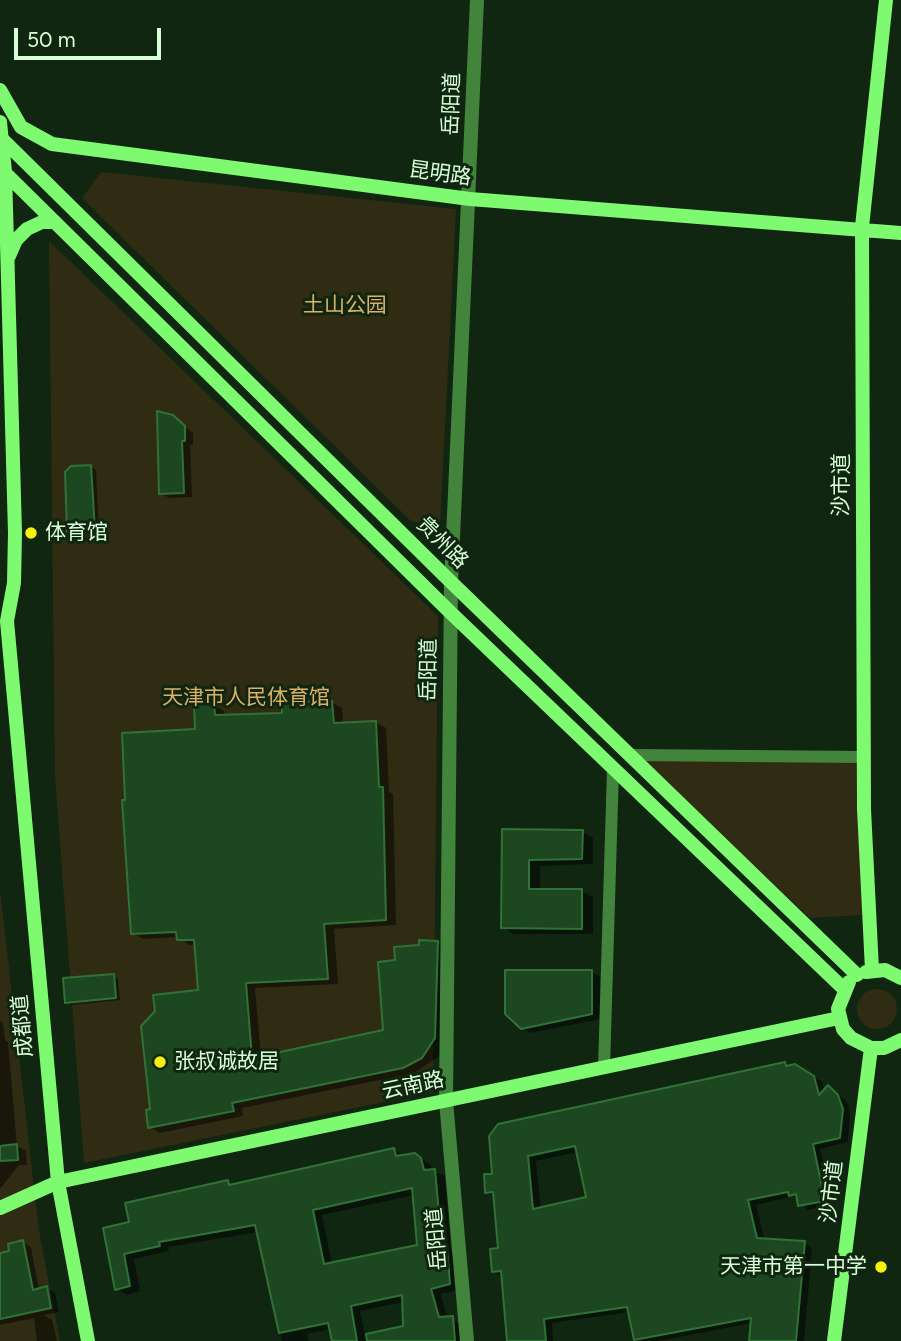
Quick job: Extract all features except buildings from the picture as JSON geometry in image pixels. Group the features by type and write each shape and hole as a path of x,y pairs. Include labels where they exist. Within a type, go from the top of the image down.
{"street":[{"name":"岳阳道","path":"467,1341 446,1101 451,582 477,0"},
{"name":"沙市道","path":"872,970 864,757 862,227 886,0"},
{"name":"昆明路","path":"0,90 22,127 52,144 470,200 862,227 901,233"},
{"name":"成都道","path":"0,122 15,533 13,583 7,621"},
{"name":"贵州路","path":"0,138 451,582 857,975"},
{"name":"贵州路","path":"3,170 451,613 844,989"},
{"path":"7,260 16,240 27,229 42,222 55,222"},
{"name":"成都道","path":"0,601 7,621 58,1182 88,1341"},
{"path":"900,1044 871,1048 851,1038 839,1018 840,999 844,989 857,975 872,970 885,970 901,978"},
{"name":"云南路","path":"0,1208 58,1182 839,1018"},
{"name":"沙市道","path":"834,1341 871,1048"}],"lane":[{"path":"630,755 864,757"},
{"path":"604,1068 613,769"}],"green space":[{"name":"土山公园","path":"101,172 456,209 440,526 411,521 82,198"},
{"name":"天津市人民体育馆","path":"49,241 438,616 433,1092 84,1163 55,776"},
{"path":"638,759 857,762 864,915 810,918"},
{"path":"0,890 39,1231 60,1341 0,1341"},
{"path":"877,989 891,995 897,1009 891,1023 877,1029 863,1023 857,1009 863,995"}],"place":[{"name":"体育馆","path":"31,533"},
{"name":"张叔诚故居","path":"160,1062"},
{"name":"天津市第一中学","path":"881,1267"}]}
